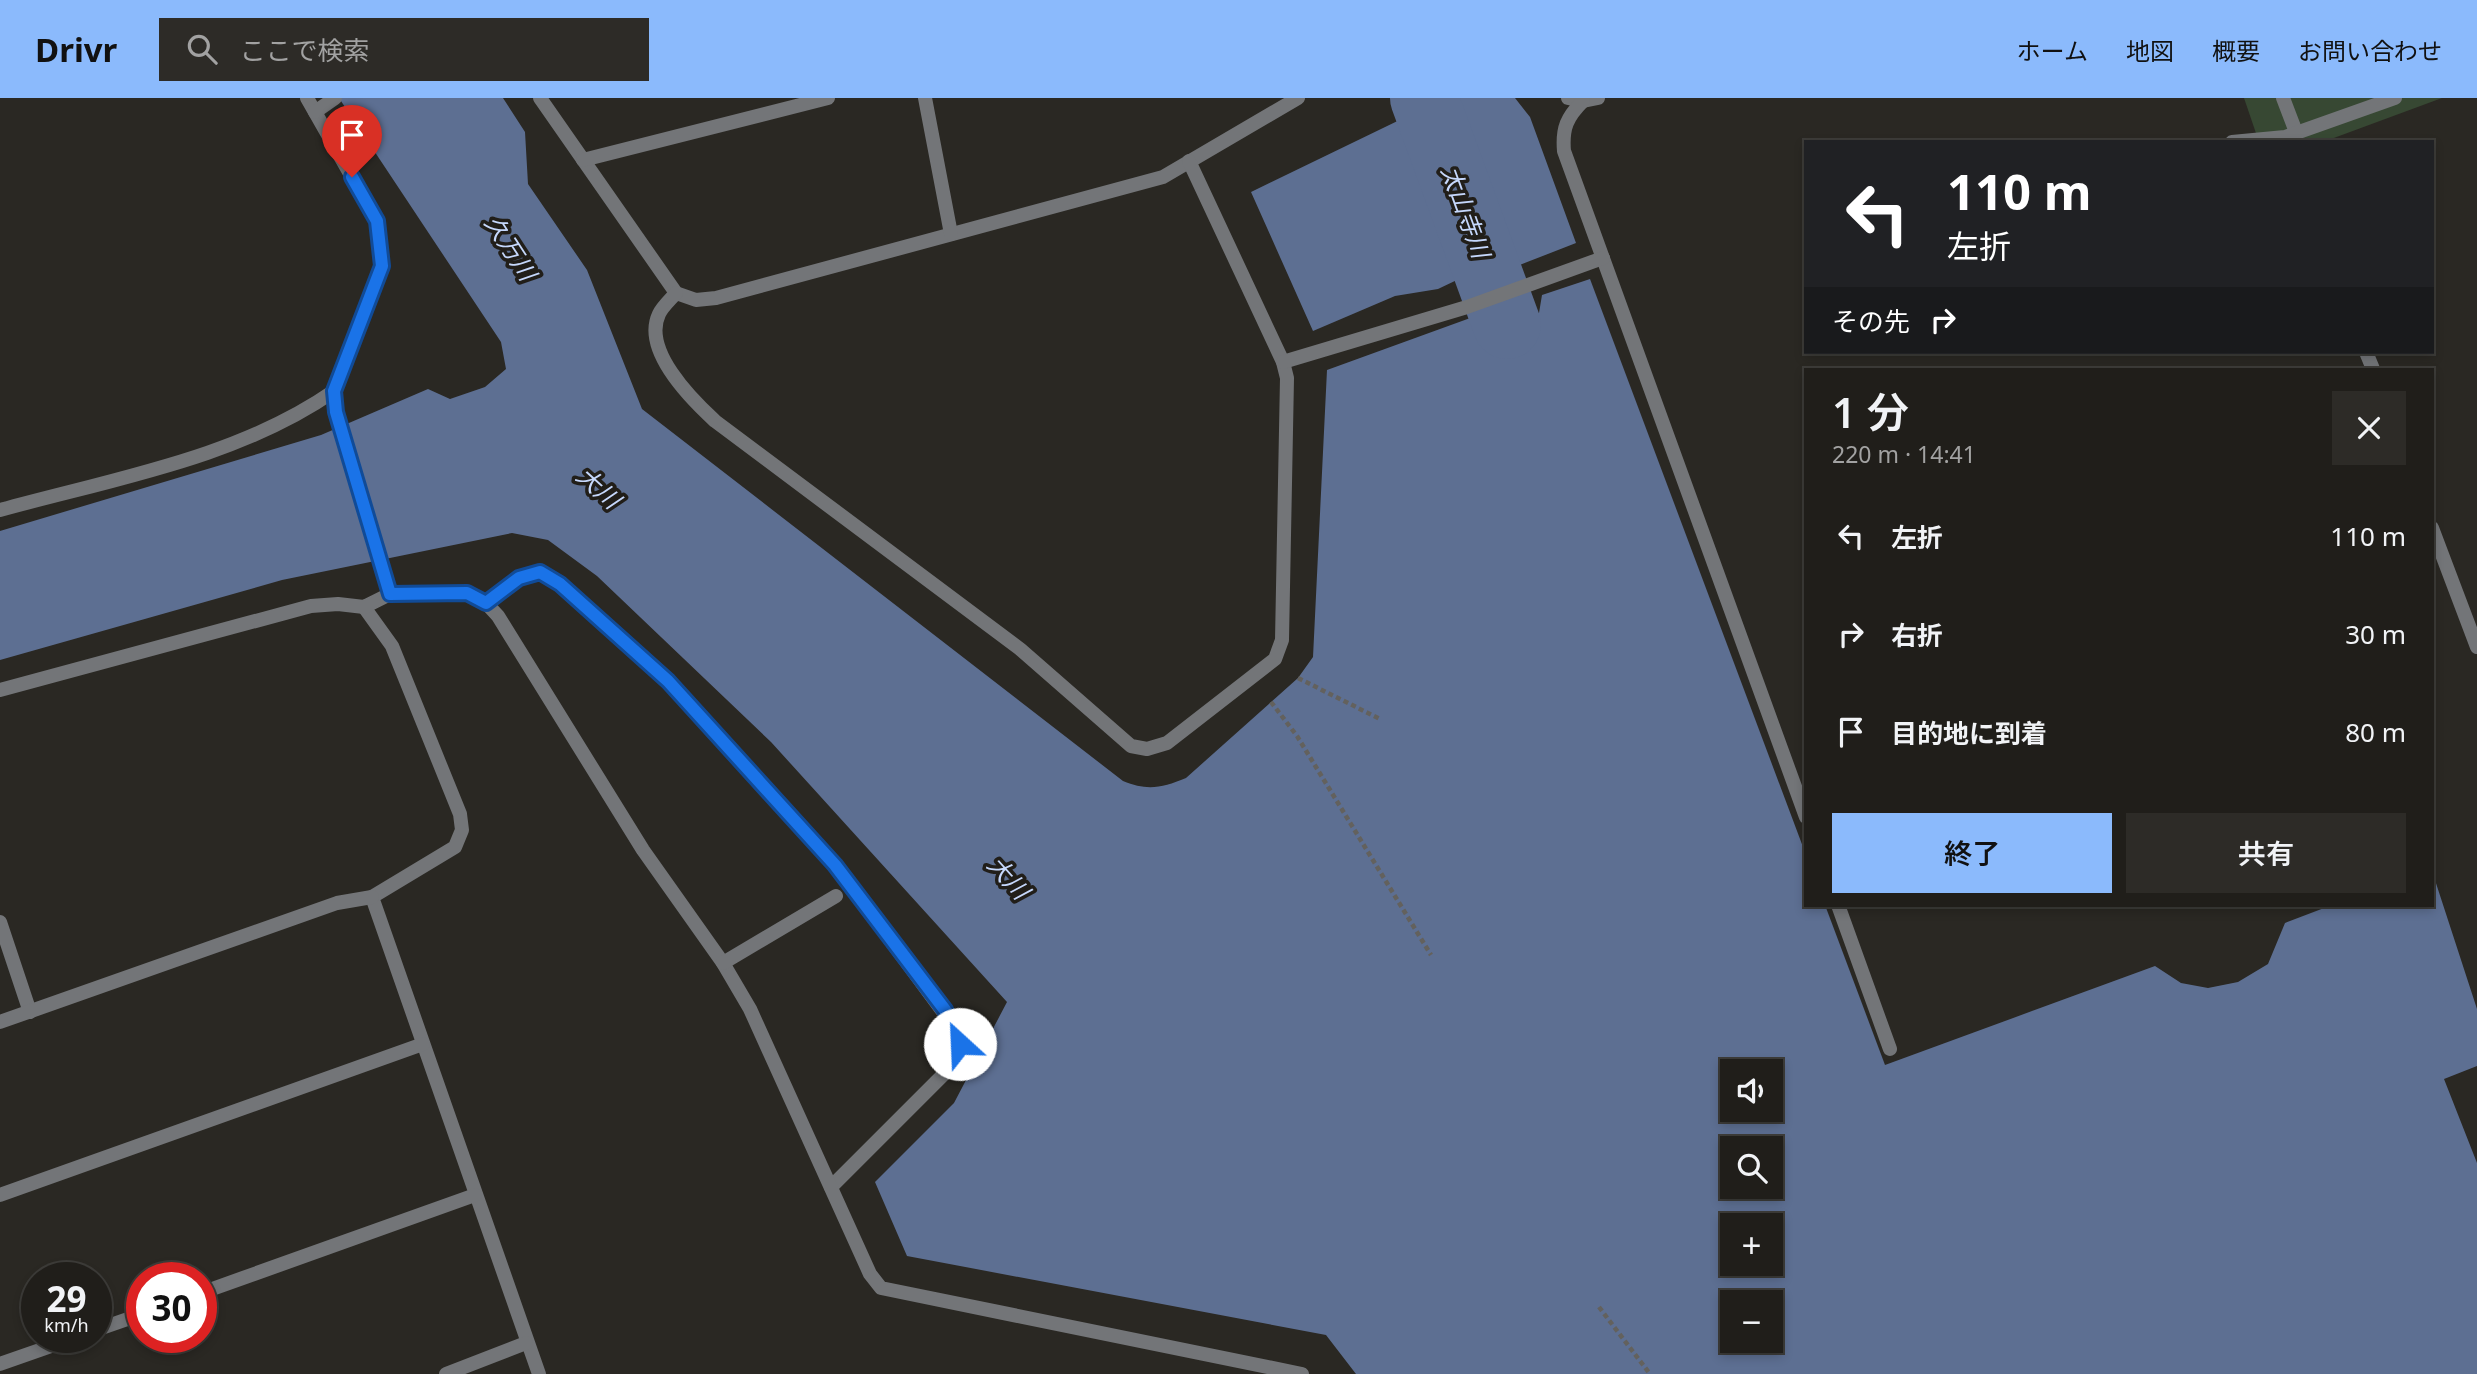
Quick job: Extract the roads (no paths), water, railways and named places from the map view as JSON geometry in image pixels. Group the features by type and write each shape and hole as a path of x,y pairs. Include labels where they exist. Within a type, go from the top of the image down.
{"street":[{"path":"307,98 377,221 382,266 334,391 336,412 390,594"},
{"path":"540,98 676,293 696,300 716,298 1163,177 1298,98"},
{"path":"583,160 828,98"},
{"path":"925,98 951,234"},
{"path":"1598,98 1576,100 1563,132 1564,151 1804,811"},
{"path":"2283,98 2289,137"},
{"path":"2255,140 2289,137 2395,98"},
{"path":"315,112 333,100"},
{"path":"676,293 659,314 655,332 660,351 690,398 715,421 1020,649 1131,746 1147,749 1167,743 1275,659 1283,640 1287,377 1283,362 1189,161"},
{"path":"1283,362 1467,307 1603,258"},
{"path":"0,510 186,459 296,417 334,391"},
{"path":"2434,533 2477,647"},
{"path":"486,603 519,578 540,572 560,584 668,681 835,865 956,1028 960,1044 945,1073 831,1187"},
{"path":"0,690 311,606 338,604 364,607 390,594 467,593 486,603 498,616 643,850 723,963 750,1009 870,1274 881,1288 1302,1374"},
{"path":"0,1022 337,903 372,897 455,846 462,830 460,814 392,646 364,607"},
{"path":"723,963 836,896"},
{"path":"372,897 539,1374"},
{"path":"1839,907 1890,1049"},
{"path":"0,922 30,1012"},
{"path":"0,1195 423,1044"},
{"path":"217,1287 475,1195"},
{"path":"446,1374 526,1343"},
{"path":"0,1364 31,1353"}],"water":[{"path":"339,98 503,98 525,132 528,184 587,270 642,409 1123,781 1154,787 1186,778 1298,678 1313,657 1327,370 1473,317 1482,335 1539,313 1542,295 1590,279 1804,850 1804,907 1826,907 1885,1065 2155,966 2181,983 2208,988 2238,982 2268,964 2285,923 2327,907 2434,907 2434,877 2477,1009 2477,1066 2444,1079 2477,1163 2477,1374 1356,1374 1326,1335 907,1256 875,1182 954,1103 1007,1002 771,742 597,576 548,540 512,533 282,580 0,660 0,531 321,435 428,389 450,399 485,387 506,369 501,342"},
{"path":"1445,98 1515,98 1530,117 1576,243 1512,268 1515,277 1466,292 1459,279 1438,289 1395,296 1313,331 1251,192"}],"waterway":[{"name":"太山寺川","path":"1424,98 1507,325"}],"water label":[{"name":"久万川","path":"510,248"},
{"name":"大川","path":"598,488"},
{"name":"大川","path":"1008,878"}]}
